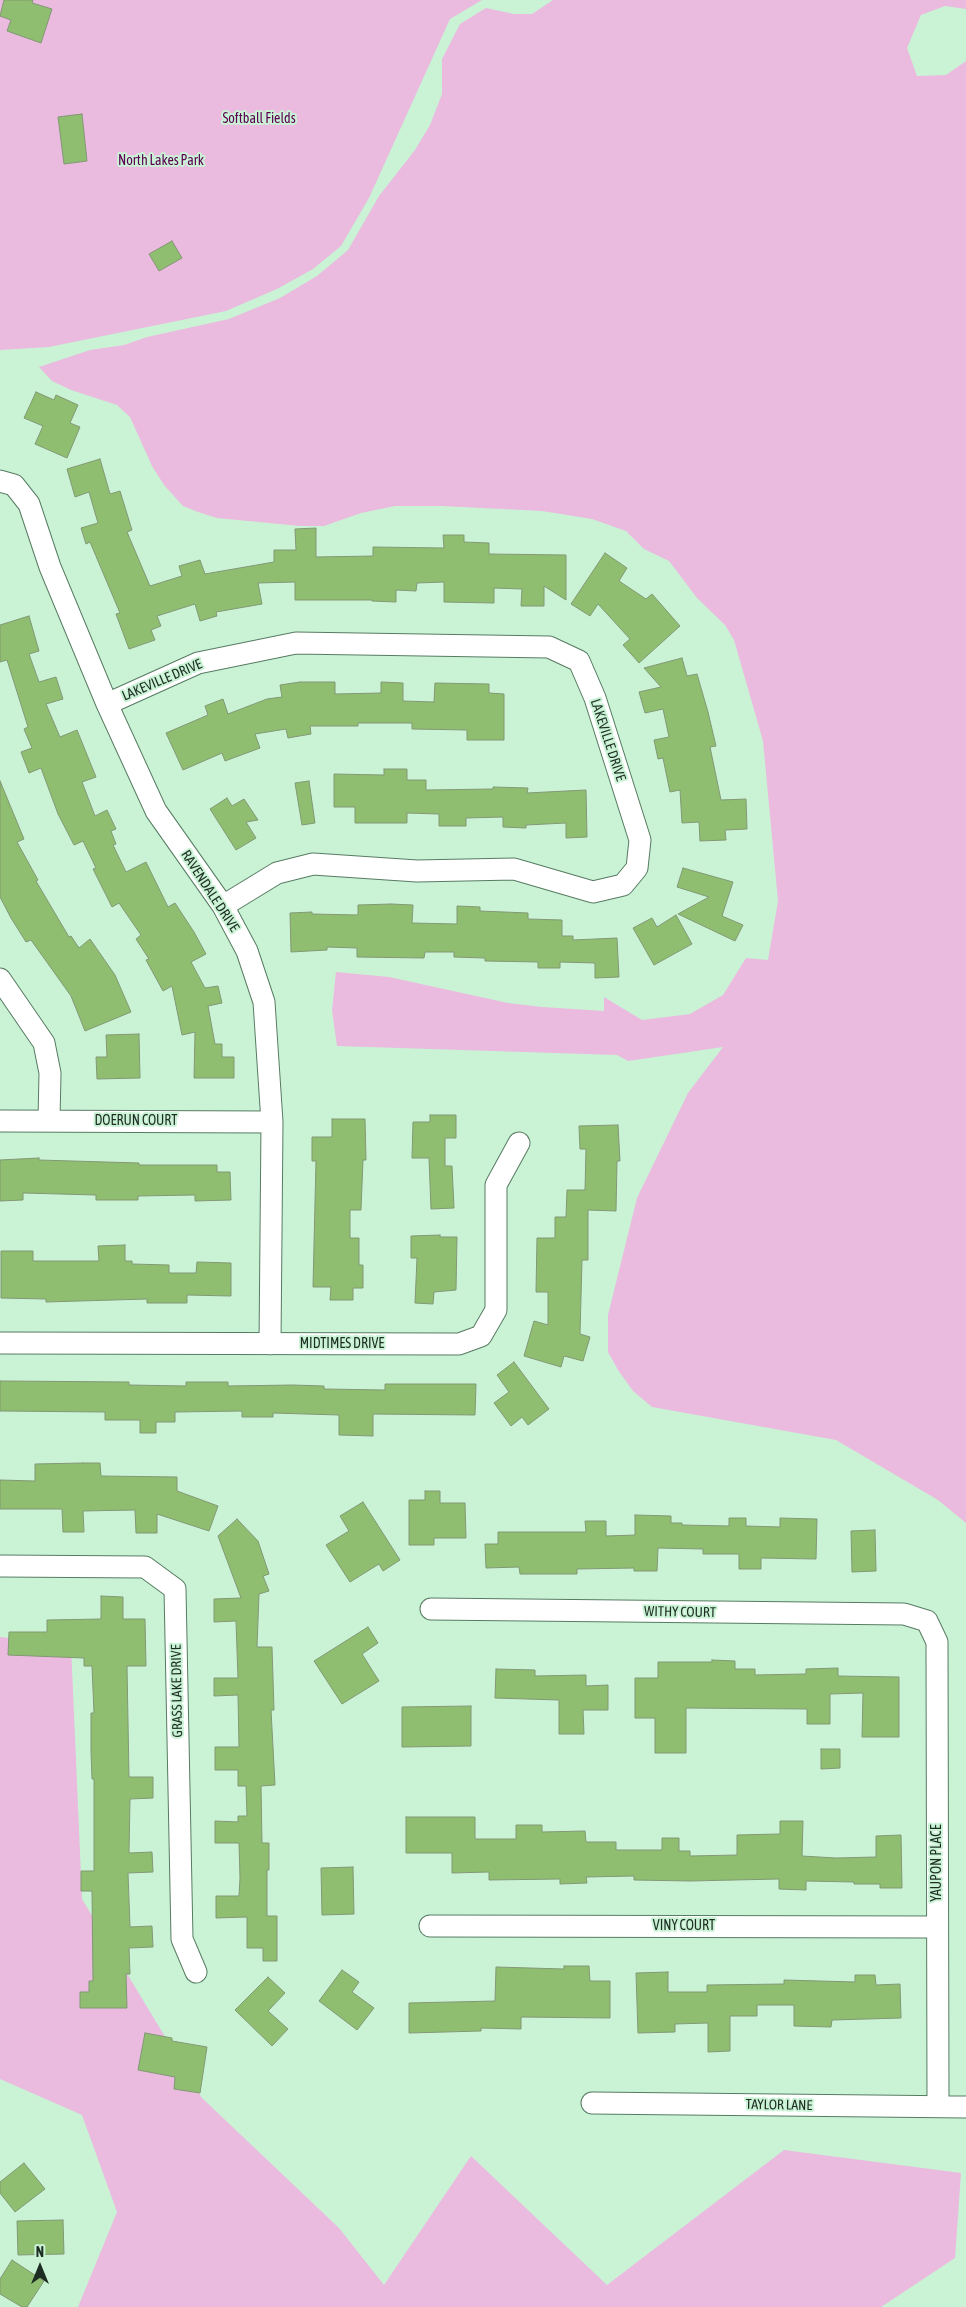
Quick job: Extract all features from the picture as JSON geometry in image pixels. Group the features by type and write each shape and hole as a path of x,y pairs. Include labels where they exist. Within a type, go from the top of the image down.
{"street":[{"name":"RAVENDALE DRIVE","path":"0,481 14,484 30,504 50,567 107,704 156,811 223,906 247,951 264,1002 272,1122 270,1344"},
{"name":"LAKEVILLE DRIVE","path":"107,704 198,662 296,643 550,647 579,661 595,698 640,840 637,868 622,885 593,892 514,869 417,871 313,864 277,873 223,906"},
{"path":"0,979 44,1043 50,1073 49,1120"},
{"name":"DOERUN COURT","path":"0,1120 272,1122"},
{"name":"MIDTIMES DRIVE","path":"0,1343 459,1344 482,1336 496,1310 496,1186 519,1143"},
{"name":"GRASS LAKE DRIVE","path":"0,1566 145,1567 175,1589 182,1938 196,1972"},
{"name":"WITHY COURT","path":"431,1609 904,1614 926,1622"},
{"name":"YAUPON PLACE","path":"926,1622 937,1642 938,2106"},
{"name":"VINY COURT","path":"430,1926 937,1927"},
{"name":"TAYLOR LANE","path":"592,2103 966,2106"}],"green space":[{"name":"North Lakes Park","path":"0,0 482,0 450,19 369,198 341,246 313,269 277,289 226,311 49,347 0,350"},
{"path":"553,0 966,0 966,9 945,6 921,15 907,48 917,76 946,75 966,61 966,1523 938,1500 836,1440 652,1407 633,1391 608,1352 608,1315 637,1198 688,1093 723,1047 628,1061 617,1055 337,1046 332,1010 336,972 389,977 508,1003 542,1007 604,1011 604,997 642,1020 690,1014 723,995 746,958 768,960 778,901 763,741 734,640 725,625 697,598 669,561 644,549 626,531 592,519 542,511 441,506 395,506 361,513 324,526 300,526 217,518 198,512 183,506 164,485 152,466 130,417 117,405 71,390 52,381 39,367 90,350 124,345 147,337 229,319 280,298 317,276 348,250 379,196 415,150 430,125 442,94 442,59 460,24 486,8 514,14 532,14"},
{"path":"0,1637 71,1645 82,1899 202,2098 339,2228 384,2285 471,2156 607,2285 784,2150 961,2173 955,2258 881,2307 78,2307 117,2212 82,2115 0,2079"}],"building":[{"path":"4,0 33,0 32,3 52,9 41,43 7,31 11,20 0,16"},
{"path":"82,114 87,161 64,164 58,117"},
{"path":"172,241 182,258 159,271 149,254"},
{"path":"36,392 54,400 56,395 78,405 70,423 80,427 67,458 35,444 43,426 24,418"},
{"path":"100,459 110,494 120,491 132,530 127,532 150,586 182,576 179,566 200,560 205,574 274,562 274,550 296,550 295,529 316,528 316,557 373,556 373,547 444,548 443,535 464,535 464,542 489,543 489,554 566,555 566,600 544,586 544,606 521,606 522,589 494,588 494,603 444,602 444,582 417,583 416,591 396,590 396,602 372,600 295,600 295,582 258,583 262,604 216,612 217,616 200,621 195,604 157,616 161,626 151,630 155,640 129,649 116,614 120,613 90,542 86,544 81,528 98,523 89,492 75,497 67,469"},
{"path":"605,553 627,568 619,581 646,599 652,594 680,626 639,663 623,645 630,639 598,604 590,616 571,604"},
{"path":"29,616 39,651 29,654 39,682 56,677 63,699 46,704 60,737 77,730 96,777 82,782 95,816 107,810 116,829 111,831 116,844 113,845 126,872 146,862 168,907 175,903 206,954 191,962 205,988 218,986 222,1003 208,1006 215,1044 222,1044 222,1057 234,1057 234,1078 194,1078 195,1032 182,1035 172,986 163,991 146,960 149,959 136,939 141,935 119,903 112,907 93,869 96,868 83,841 74,845 58,814 41,768 29,773 21,752 32,748 24,729 28,727 7,660 0,662 0,625"},
{"path":"682,658 687,676 697,674 708,712 716,746 710,747 721,800 746,799 747,829 725,830 726,840 700,841 699,822 682,823 680,790 670,792 663,758 658,759 654,740 669,737 663,709 645,713 639,692 661,687 644,668"},
{"path":"300,682 335,682 335,694 381,693 381,682 403,683 403,701 434,702 435,683 489,684 489,693 504,694 504,740 467,740 467,730 412,729 412,723 358,723 358,726 310,726 311,734 288,738 286,729 255,734 260,748 225,761 222,753 183,770 166,733 208,715 205,706 223,699 228,714 267,699 282,697 280,685"},
{"path":"384,769 407,769 407,780 426,780 426,790 493,789 493,787 528,788 527,793 586,790 587,837 566,838 566,823 526,825 526,828 503,827 503,817 466,818 466,826 439,826 439,814 407,813 407,823 355,823 355,807 334,807 334,774 384,775"},
{"path":"0,781 24,839 17,842 38,880 36,881 69,937 71,936 79,948 90,939 115,975 131,1012 85,1031 71,996 31,940 26,942 11,918 0,897"},
{"path":"309,781 315,823 302,825 295,783"},
{"path":"227,798 232,806 244,799 258,820 246,822 256,838 236,850 210,809"},
{"path":"683,868 733,882 722,916 743,925 735,941 678,914 709,897 677,887"},
{"path":"358,905 413,905 412,923 457,924 457,906 480,907 480,911 528,913 528,919 562,920 562,936 573,936 573,940 617,938 619,977 595,978 595,963 560,962 560,968 538,968 538,962 485,961 485,958 454,957 454,952 425,952 424,958 357,957 357,948 327,947 327,950 291,952 290,913 312,912 312,914 358,915"},
{"path":"676,915 692,944 654,965 633,928 652,918 657,927"},
{"path":"139,1034 140,1078 97,1079 96,1057 107,1057 106,1035"},
{"path":"430,1115 456,1115 456,1138 445,1138 445,1166 452,1166 454,1208 431,1209 429,1158 412,1158 413,1122 430,1122"},
{"path":"332,1119 365,1119 366,1160 363,1160 361,1210 350,1210 350,1238 359,1238 359,1265 363,1265 363,1288 353,1288 353,1300 330,1300 331,1287 313,1287 316,1161 312,1161 312,1137 332,1137"},
{"path":"618,1125 620,1161 617,1161 616,1211 588,1210 588,1260 582,1260 580,1334 590,1337 583,1361 564,1356 561,1367 524,1356 534,1321 548,1325 548,1292 536,1292 537,1238 555,1238 555,1217 566,1217 567,1190 585,1190 586,1149 580,1149 579,1126"},
{"path":"39,1158 39,1160 139,1163 139,1165 217,1165 217,1172 230,1172 231,1200 195,1201 195,1195 138,1196 138,1200 96,1200 96,1195 23,1193 23,1200 0,1201 0,1160"},
{"path":"440,1235 440,1237 457,1237 456,1290 434,1292 433,1304 415,1303 417,1258 411,1258 411,1236"},
{"path":"125,1245 125,1261 132,1261 132,1264 169,1265 169,1273 196,1273 197,1262 231,1263 231,1296 187,1295 187,1303 147,1303 147,1299 46,1302 46,1299 1,1298 1,1251 33,1251 33,1261 99,1261 98,1246"},
{"path":"514,1362 549,1409 528,1425 522,1417 511,1426 494,1403 509,1392 497,1375"},
{"path":"0,1381 129,1382 129,1385 186,1386 186,1382 228,1382 228,1386 293,1385 324,1386 324,1389 385,1390 385,1384 476,1384 475,1415 373,1414 373,1436 339,1435 339,1415 273,1413 273,1417 242,1417 242,1411 175,1412 175,1422 156,1422 156,1433 140,1433 140,1420 105,1420 105,1412 0,1411"},
{"path":"100,1463 101,1476 177,1477 177,1491 218,1506 209,1531 157,1514 157,1533 136,1533 135,1510 83,1511 84,1532 63,1532 62,1509 0,1509 0,1480 35,1481 35,1464"},
{"path":"425,1491 440,1491 440,1503 465,1503 466,1538 434,1538 434,1545 409,1545 409,1500 425,1500"},
{"path":"363,1502 400,1560 383,1571 379,1564 350,1582 326,1545 349,1531 340,1516"},
{"path":"635,1515 671,1516 671,1523 682,1523 682,1525 729,1526 729,1518 746,1518 746,1526 780,1527 780,1518 817,1519 816,1559 761,1558 761,1569 739,1569 739,1554 703,1554 703,1549 658,1548 657,1571 634,1571 634,1568 577,1569 577,1574 520,1574 519,1567 486,1568 485,1544 498,1544 498,1532 586,1532 585,1521 606,1521 606,1536 635,1535"},
{"path":"237,1519 258,1541 269,1574 263,1576 269,1591 259,1594 257,1647 272,1647 274,1710 271,1710 275,1785 261,1786 262,1843 269,1843 267,1916 277,1916 277,1961 263,1961 263,1948 247,1948 247,1917 216,1918 216,1896 239,1896 240,1878 239,1843 215,1843 215,1821 238,1822 238,1816 247,1816 246,1786 238,1786 238,1770 215,1770 215,1747 239,1747 238,1695 214,1696 214,1678 238,1678 236,1621 214,1622 214,1599 241,1598 218,1536"},
{"path":"875,1530 876,1571 852,1572 851,1531"},
{"path":"101,1596 123,1597 123,1619 145,1619 146,1666 127,1666 129,1777 153,1777 153,1798 130,1799 129,1853 152,1852 153,1872 128,1873 130,1927 152,1926 153,1947 129,1948 130,1974 126,1974 127,2008 80,2008 80,1992 89,1992 89,1981 93,1981 92,1891 81,1891 81,1871 94,1871 94,1779 92,1779 91,1751 91,1713 94,1713 92,1666 84,1666 84,1658 8,1655 9,1632 47,1632 47,1620 101,1619"},
{"path":"368,1627 378,1643 362,1654 379,1681 342,1704 314,1661"},
{"path":"712,1660 735,1661 735,1669 755,1669 755,1675 806,1674 806,1669 838,1668 838,1676 899,1677 899,1737 862,1737 863,1693 830,1694 830,1724 807,1724 807,1709 686,1708 686,1753 655,1753 655,1718 635,1718 635,1678 658,1678 658,1662 712,1662"},
{"path":"496,1669 535,1670 535,1676 586,1675 586,1686 608,1685 608,1710 583,1710 584,1734 559,1734 559,1700 495,1698"},
{"path":"471,1706 471,1746 402,1747 402,1707"},
{"path":"821,1749 840,1749 840,1768 821,1769"},
{"path":"406,1817 475,1817 475,1839 516,1839 516,1825 542,1825 542,1832 585,1831 586,1842 616,1842 616,1850 662,1850 662,1838 679,1838 679,1851 690,1851 690,1856 737,1855 737,1835 780,1834 780,1821 803,1821 802,1856 836,1858 876,1857 876,1836 901,1835 902,1888 880,1888 880,1884 854,1884 854,1882 806,1881 806,1890 779,1889 779,1879 634,1880 634,1876 586,1877 587,1883 560,1884 560,1879 489,1880 489,1872 452,1873 452,1853 406,1853"},
{"path":"353,1867 354,1914 322,1915 321,1868"},
{"path":"564,1966 589,1966 590,1981 610,1981 610,2018 521,2017 521,2029 481,2028 481,2031 409,2033 409,2003 495,2001 496,1967 564,1969"},
{"path":"342,1970 359,1982 352,1992 374,2008 357,2030 319,2001"},
{"path":"668,1972 668,1992 707,1992 707,1985 784,1984 784,1980 855,1982 855,1975 875,1975 876,1985 900,1984 901,2018 832,2020 831,2027 794,2026 794,2005 757,2005 757,2016 730,2016 730,2051 708,2052 708,2023 675,2024 675,2032 638,2033 636,1973"},
{"path":"268,1977 285,1993 268,2011 288,2029 272,2046 235,2010"},
{"path":"145,2033 172,2038 172,2041 207,2047 200,2093 174,2089 175,2077 138,2070"},
{"path":"24,2163 45,2189 15,2212 0,2193 0,2182"},
{"path":"63,2220 64,2254 18,2255 17,2221"},
{"path":"12,2260 44,2281 27,2307 22,2307 0,2294 0,2279"}],"park label":[{"name":"Softball Fields","path":"259,119"}]}
